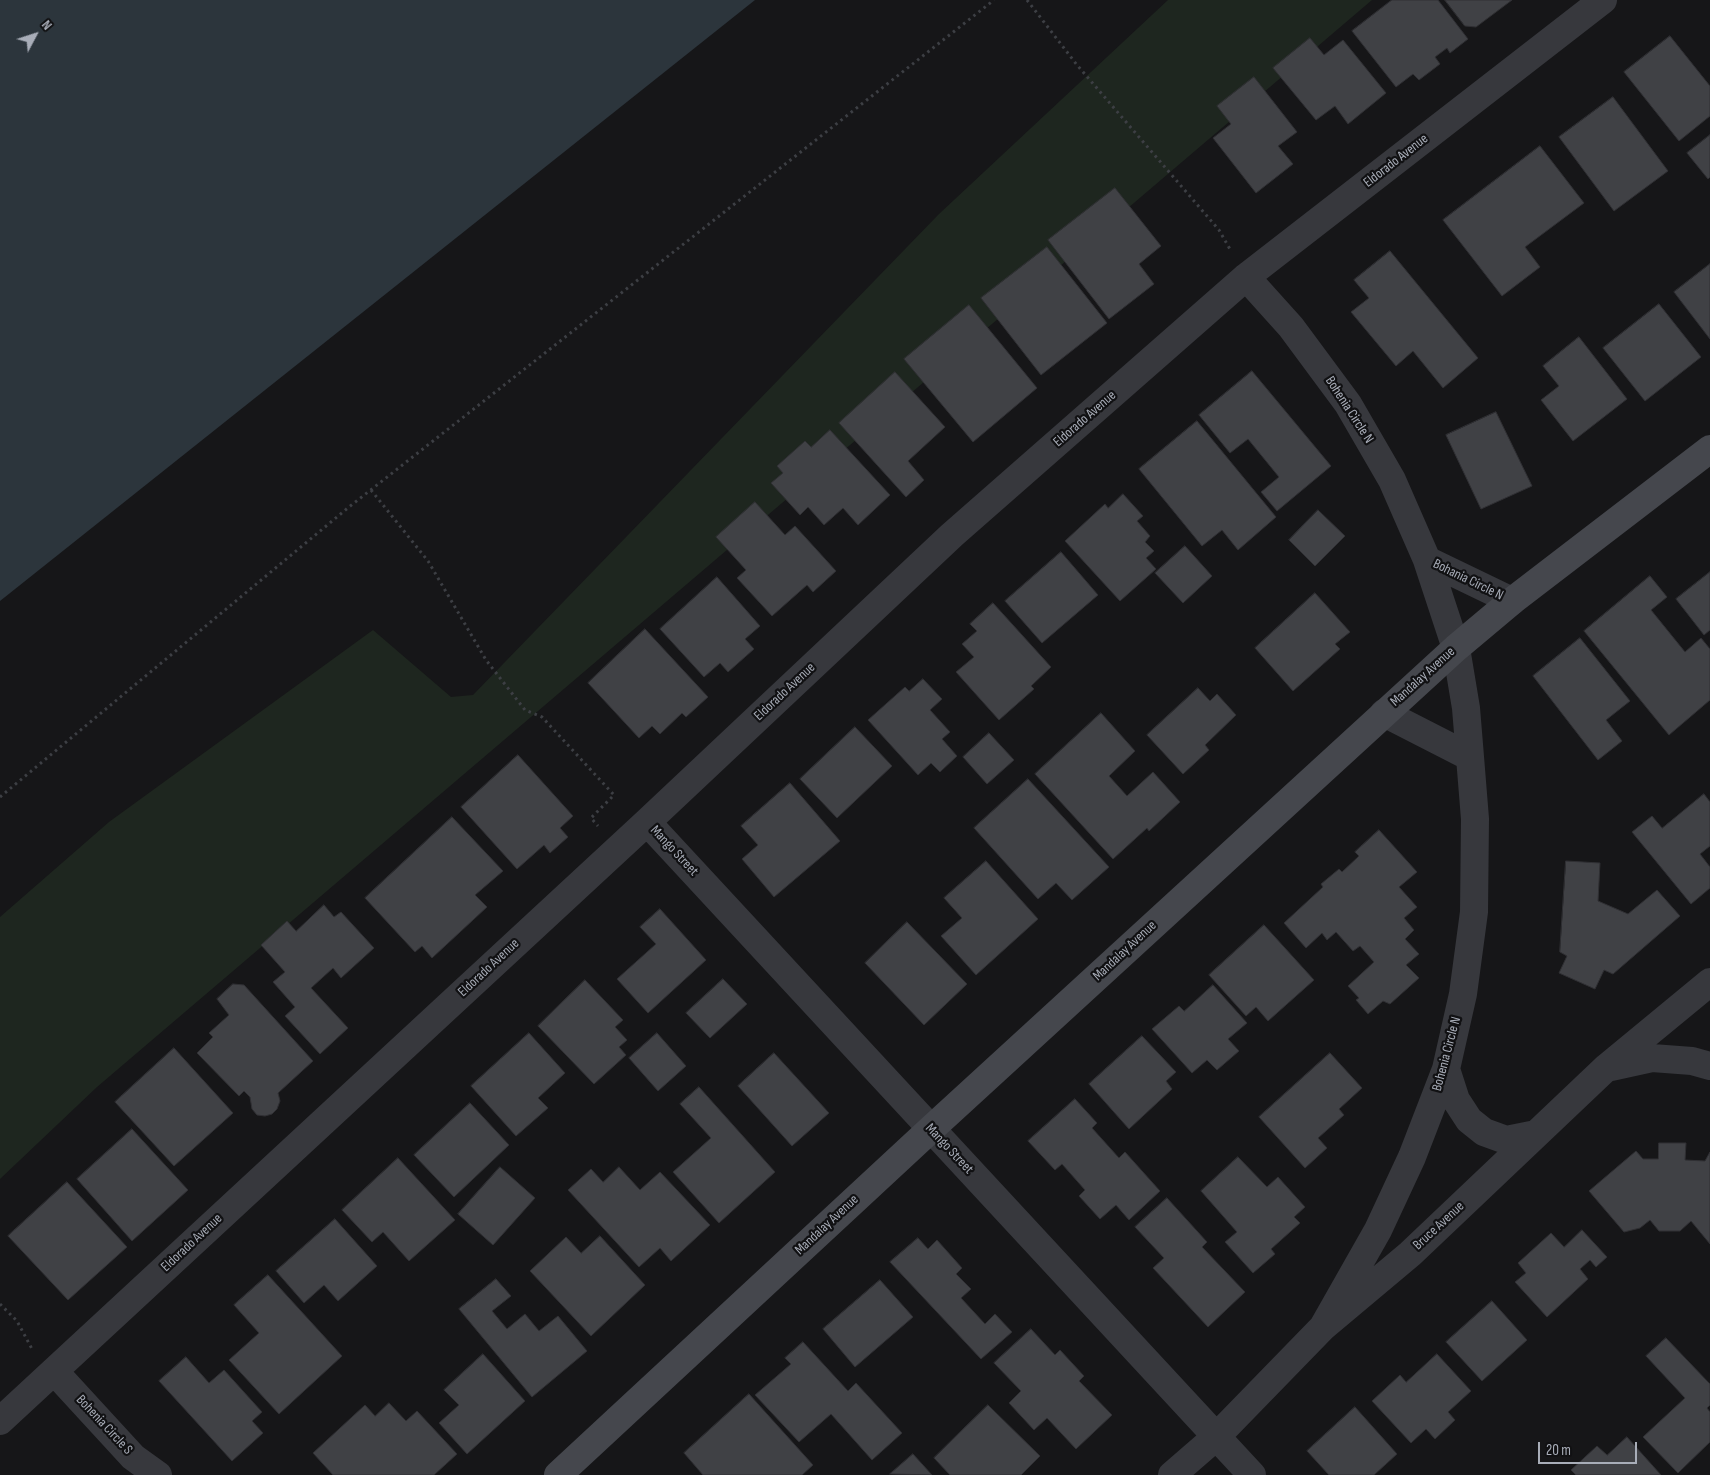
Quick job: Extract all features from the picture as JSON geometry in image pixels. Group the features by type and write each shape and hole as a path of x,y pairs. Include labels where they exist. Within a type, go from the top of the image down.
{"street":[{"name":"Eldorado Avenue","path":"0,1421 618,849 952,536 1246,277 1602,0"},
{"name":"Bohenia Circle N","path":"1246,277 1291,327 1348,404 1392,480 1427,560"},
{"name":"Mandalay Avenue","path":"558,1475 931,1129 1456,648 1512,601 1710,448"},
{"name":"Bohania Circle N","path":"1427,560 1512,601"},
{"name":"Bohania Circle N","path":"1427,560 1456,648"},
{"name":"Bohenia Circle N","path":"1324,1327 1378,1230 1412,1157 1446,1069 1463,994 1474,912 1475,819 1466,708 1456,648"},
{"path":"1384,713 1470,757"},
{"name":"Mango Street","path":"647,822 1252,1475"},
{"name":"Bruce Avenue","path":"1172,1475 1217,1436 1324,1327 1410,1254 1607,1067 1710,982"},
{"path":"1607,1067 1652,1058 1692,1061 1710,1066"},
{"path":"1446,1069 1456,1100 1469,1120 1484,1132 1506,1140 1536,1134"},
{"name":"Bohenia Circle S","path":"54,1371 133,1457 158,1475"}],"path":[{"path":"0,797 371,490 994,0"},
{"path":"1027,0 1077,65 1218,230 1246,277"},
{"path":"371,490 428,561 486,660 514,696 526,710 542,717 614,795 591,818 618,849"},
{"path":"0,1304 17,1321 30,1347 54,1371"}],"shaded area":[{"path":"0,0 755,0 0,601"},
{"path":"1168,0 1372,0 97,1087 0,1179 0,917 109,822 373,630 451,697 473,695 939,214"}],"building":[{"path":"1392,0 1438,0 1468,39 1450,53 1447,48 1435,57 1440,64 1419,80 1413,74 1396,87 1352,31"},
{"path":"1445,0 1512,0 1476,27 1465,26"},
{"path":"1670,36 1710,86 1710,116 1679,141 1624,72"},
{"path":"1310,38 1324,55 1343,40 1386,93 1348,124 1335,106 1316,120 1273,68"},
{"path":"1254,77 1297,132 1278,146 1293,164 1256,193 1213,138 1231,124 1217,106"},
{"path":"1613,97 1668,171 1614,211 1559,137"},
{"path":"1710,135 1710,177 1708,179 1687,153"},
{"path":"1540,146 1584,203 1525,247 1540,267 1502,296 1443,220"},
{"path":"1115,188 1161,246 1139,264 1154,284 1109,319 1048,240"},
{"path":"1047,247 1107,323 1041,375 981,298"},
{"path":"1390,251 1478,358 1443,388 1413,351 1396,366 1351,312 1369,298 1354,280"},
{"path":"1710,264 1710,339 1674,292"},
{"path":"1659,304 1701,357 1645,401 1603,348"},
{"path":"969,305 1037,388 973,442 904,359"},
{"path":"1579,337 1627,399 1573,441 1541,400 1559,386 1543,366"},
{"path":"1252,371 1331,466 1277,511 1261,492 1279,477 1248,439 1230,453 1199,415"},
{"path":"895,372 945,427 908,461 924,480 906,497 839,423"},
{"path":"1496,412 1532,486 1481,509 1446,435"},
{"path":"1197,421 1276,517 1238,550 1222,530 1202,546 1139,469"},
{"path":"830,430 890,495 858,525 843,508 824,525 808,507 800,515 771,483 783,473 777,466 805,441 811,447"},
{"path":"1123,494 1143,516 1137,521 1150,536 1145,542 1154,551 1146,558 1156,569 1120,601 1065,541 1105,504 1108,508"},
{"path":"755,502 785,535 795,526 836,571 813,592 807,585 772,616 737,578 746,570 716,537"},
{"path":"1318,510 1345,536 1315,566 1289,540"},
{"path":"1185,546 1212,576 1183,603 1155,573"},
{"path":"1061,552 1098,595 1042,643 1005,601"},
{"path":"1710,572 1710,630 1704,635 1676,599"},
{"path":"1650,576 1667,597 1651,610 1685,652 1701,638 1710,649 1710,700 1669,735 1584,631"},
{"path":"717,577 760,626 745,639 754,649 728,672 720,663 704,677 660,629"},
{"path":"1315,593 1350,632 1335,644 1340,649 1293,691 1255,648"},
{"path":"993,603 1051,667 1031,686 1034,689 999,720 956,672 974,657 962,644 977,631 970,624"},
{"path":"645,629 708,697 686,717 682,713 660,734 652,726 639,738 588,683"},
{"path":"1580,638 1630,701 1606,720 1622,741 1598,760 1533,676"},
{"path":"923,679 942,699 930,710 950,732 942,739 957,756 940,772 931,763 918,775 868,720 905,687 909,691"},
{"path":"1198,688 1210,701 1217,694 1236,715 1205,745 1209,750 1183,774 1147,735"},
{"path":"1101,713 1135,751 1109,776 1127,796 1153,772 1180,802 1149,831 1147,828 1113,859 1035,774"},
{"path":"855,727 892,766 837,818 800,779"},
{"path":"989,733 1014,760 987,784 963,757"},
{"path":"518,755 573,816 560,828 568,837 550,853 544,845 517,869 461,807"},
{"path":"1028,779 1109,867 1072,900 1056,883 1038,899 974,828"},
{"path":"790,783 840,841 774,897 742,859 758,845 741,826"},
{"path":"1704,794 1710,802 1710,846 1700,854 1710,867 1710,888 1691,904 1632,832 1652,816 1662,828"},
{"path":"452,817 503,871 475,895 487,907 432,958 422,946 415,952 365,898"},
{"path":"1379,830 1417,872 1399,887 1417,907 1404,918 1414,930 1405,939 1419,954 1406,965 1419,978 1390,1004 1383,1001 1368,1014 1356,1000 1359,998 1348,986 1374,962 1360,946 1353,951 1336,932 1327,940 1322,933 1306,948 1284,923 1323,887 1321,884 1339,869 1342,872 1359,856 1355,852"},
{"path":"986,861 1038,919 976,975 941,936 962,918 944,898"},
{"path":"1566,861 1600,863 1598,901 1628,914 1657,890 1680,916 1613,974 1604,970 1595,989 1559,973 1567,956 1560,952"},
{"path":"324,905 334,917 341,912 374,948 341,978 333,968 311,988 348,1028 320,1054 285,1016 295,1007 273,982 285,972 261,945 287,921 296,931"},
{"path":"660,909 706,960 648,1013 617,979 656,944 640,927"},
{"path":"907,922 967,984 924,1025 865,963"},
{"path":"1264,925 1314,980 1268,1021 1256,1007 1246,1016 1209,975"},
{"path":"723,979 747,1004 710,1038 686,1013"},
{"path":"585,980 623,1020 615,1027 627,1040 619,1047 626,1055 594,1084 538,1026"},
{"path":"233,984 244,985 313,1061 278,1093 280,1101 277,1109 272,1114 265,1116 257,1115 252,1109 250,1097 244,1091 239,1096 197,1053 213,1037 209,1033 229,1015 217,999"},
{"path":"1213,985 1247,1023 1228,1039 1239,1051 1217,1070 1207,1060 1192,1073 1152,1029 1179,1006 1184,1011"},
{"path":"529,1033 565,1073 538,1098 548,1108 516,1136 471,1086"},
{"path":"657,1033 686,1066 658,1091 629,1058"},
{"path":"1142,1036 1176,1072 1166,1081 1172,1089 1129,1129 1089,1084"},
{"path":"174,1048 233,1113 174,1166 115,1102"},
{"path":"774,1053 829,1113 792,1146 738,1086"},
{"path":"1330,1053 1362,1088 1339,1109 1344,1115 1318,1138 1327,1148 1305,1168 1259,1117"},
{"path":"699,1087 775,1172 719,1223 673,1172 711,1138 680,1104"},
{"path":"1075,1099 1097,1123 1092,1128 1119,1158 1125,1152 1160,1191 1129,1220 1116,1205 1100,1219 1079,1196 1085,1190 1062,1164 1055,1170 1028,1141"},
{"path":"470,1103 509,1145 454,1197 414,1155"},
{"path":"132,1129 188,1190 132,1241 77,1179"},
{"path":"1659,1143 1686,1143 1685,1160 1705,1161 1710,1152 1710,1244 1691,1221 1680,1231 1659,1231 1650,1220 1640,1228 1624,1232 1589,1191 1636,1151 1643,1159 1658,1159"},
{"path":"1238,1157 1267,1187 1278,1177 1305,1207 1294,1217 1300,1223 1271,1249 1275,1254 1253,1273 1225,1242 1237,1232 1201,1191"},
{"path":"398,1158 455,1220 409,1261 383,1232 372,1242 342,1210"},
{"path":"500,1167 535,1198 493,1245 458,1214"},
{"path":"619,1167 640,1190 660,1172 710,1225 671,1261 660,1248 639,1267 568,1190 591,1169 603,1182"},
{"path":"67,1182 127,1247 68,1300 8,1236"},
{"path":"1167,1198 1207,1242 1202,1247 1245,1292 1208,1327 1153,1268 1164,1258 1135,1227"},
{"path":"335,1219 377,1266 338,1301 324,1285 304,1303 276,1271"},
{"path":"1582,1230 1607,1257 1596,1267 1590,1260 1580,1269 1588,1279 1547,1317 1515,1282 1526,1273 1518,1263 1551,1233 1564,1247"},
{"path":"600,1236 645,1285 591,1336 530,1271 566,1237 581,1253"},
{"path":"918,1238 928,1249 937,1240 962,1268 956,1274 971,1289 961,1298 985,1324 995,1314 1012,1332 981,1359 890,1262"},
{"path":"268,1275 342,1356 279,1414 229,1360 259,1333 234,1305"},
{"path":"496,1279 511,1296 492,1311 507,1329 525,1314 539,1331 558,1316 587,1351 532,1397 459,1309"},
{"path":"880,1280 913,1317 855,1367 823,1329"},
{"path":"1492,1301 1527,1340 1482,1381 1446,1342"},
{"path":"1031,1329 1055,1355 1060,1350 1084,1376 1079,1381 1112,1415 1076,1449 1047,1418 1034,1430 1009,1403 1021,1391 994,1363"},
{"path":"1666,1338 1710,1384 1710,1405 1707,1408 1710,1412 1710,1442 1678,1473 1643,1437 1685,1398 1646,1356"},
{"path":"803,1342 848,1391 856,1383 902,1433 872,1460 831,1414 799,1442 755,1395 791,1364 785,1358"},
{"path":"483,1354 525,1401 467,1454 439,1423 459,1405 444,1390"},
{"path":"1437,1354 1471,1391 1448,1412 1455,1420 1435,1439 1426,1429 1411,1443 1372,1401 1400,1375 1406,1382"},
{"path":"186,1357 209,1383 224,1370 262,1412 252,1421 263,1433 232,1461 159,1381"},
{"path":"749,1394 813,1465 802,1475 703,1475 684,1453"},
{"path":"389,1403 406,1421 417,1411 457,1454 434,1475 333,1475 313,1453 365,1405 375,1416"},
{"path":"988,1405 1040,1456 1021,1475 950,1475 934,1458"},
{"path":"1355,1407 1397,1454 1374,1475 1329,1475 1307,1451"},
{"path":"1627,1437 1661,1475 1576,1475 1571,1470 1597,1446 1607,1455"},
{"path":"913,1454 932,1475 890,1474"}]}
